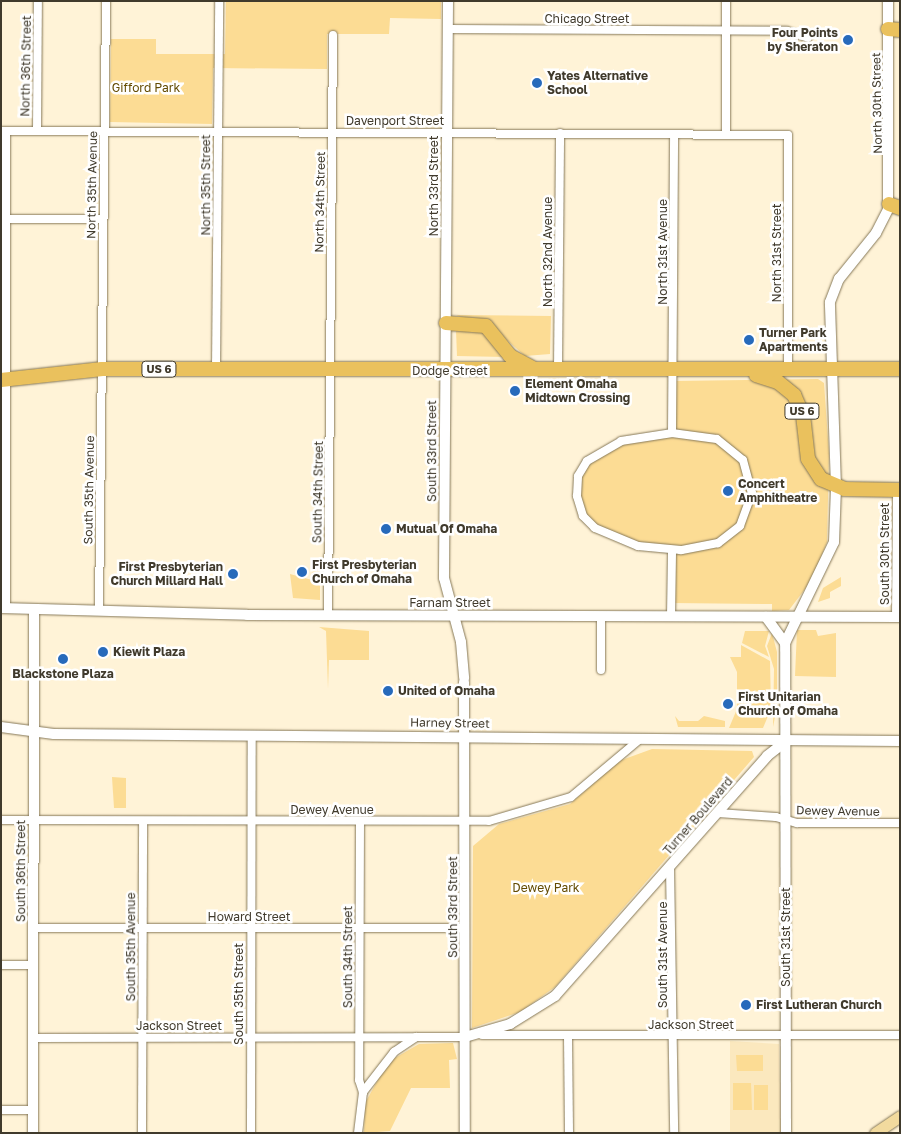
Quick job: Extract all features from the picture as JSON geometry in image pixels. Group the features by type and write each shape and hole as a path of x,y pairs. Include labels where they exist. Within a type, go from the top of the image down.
{"highway":[{"path":"446,323 486,326 517,362 553,371"},
{"name":"Dodge Street","path":"4,380 102,369 728,371 900,369"},
{"path":"794,395 794,382 811,370"},
{"name":"US 6","path":"728,371 775,380 794,395 803,415 810,465 821,478 836,487"},
{"path":"836,487 898,490"}],"main road":[{"path":"875,1133 900,1116"}],"street":[{"name":"North 36th Street","path":"37,131 38,1"},
{"name":"North 35th Avenue","path":"102,369 106,1"},
{"name":"North 35th Street","path":"216,370 219,1"},
{"name":"North 33rd Street","path":"446,371 448,1"},
{"path":"726,1 726,134"},
{"name":"North 30th Street","path":"888,1 894,30 896,204"},
{"name":"Chicago Street","path":"448,29 787,31 808,38"},
{"name":"North 34th Street","path":"330,370 333,35"},
{"name":"North 36th Street","path":"4,131 4,193 7,219 4,380"},
{"name":"Davenport Street","path":"4,131 788,135"},
{"name":"North 32nd Avenue","path":"553,371 560,133"},
{"name":"North 31st Avenue","path":"673,371 674,134"},
{"name":"North 31st Street","path":"788,135 788,370"},
{"path":"785,742 785,642 832,552 836,487 830,369 832,292 896,204"},
{"path":"7,219 103,219"},
{"name":"South 35th Avenue","path":"99,611 102,369"},
{"name":"South 34th Street","path":"328,615 330,370"},
{"name":"South 33rd Street","path":"446,371 444,578 464,680 466,822 465,1133"},
{"path":"672,433 673,371"},
{"path":"4,380 4,608"},
{"path":"672,433 710,437 732,448 748,469 752,493 745,520 728,538 704,547 672,550 638,546 601,533 583,516 576,491 582,467 602,448 639,436 672,433"},
{"name":"South 30th Street","path":"898,490 898,617"},
{"path":"671,617 672,550"},
{"name":"Farnam Street","path":"4,608 328,615 898,617"},
{"name":"South 36th Street","path":"33,1133 34,608"},
{"path":"601,616 601,667"},
{"path":"766,617 785,642"},
{"name":"Harney Street","path":"1,727 34,733 464,736 785,742 900,741"},
{"name":"South 35th Street","path":"250,1133 252,735"},
{"name":"Dewey Avenue","path":"1,820 142,822 466,822 496,820 564,800 639,740"},
{"name":"Turner Boulevard","path":"416,1037 482,1035 525,1016 555,996 718,813 785,742"},
{"name":"South 31st Street","path":"785,742 786,1133"},
{"name":"Dewey Avenue","path":"718,813 785,821 900,823"},
{"name":"South 34th Street","path":"360,821 359,1036 363,1092"},
{"name":"South 35th Avenue","path":"142,822 142,1133"},
{"name":"South 31st Avenue","path":"670,867 674,1133"},
{"name":"Howard Street","path":"33,928 465,928"},
{"path":"1,965 34,965"},
{"name":"Jackson Street","path":"482,1035 900,1035"},
{"path":"568,1036 569,1133"},
{"path":"358,1133 363,1092 394,1052 416,1037"},
{"name":"Jackson Street","path":"33,1038 416,1037"},
{"path":"1,1110 33,1110"}],"shaded area":[{"path":"730,1041 779,1044 781,1133 730,1133"}],"green space":[{"name":"Gifford Park","path":"226,1 441,1 441,19 390,18 389,34 327,34 327,69 213,68 212,124 110,122 111,39 156,39 156,54 225,54"},
{"path":"456,315 551,316 550,354 525,356 499,333"},
{"path":"480,326 505,357 457,356 456,330"},
{"path":"818,379 824,383 829,453 827,542 812,580 789,610 772,611 772,604 671,603 672,550 609,537 580,509 580,471 605,447 672,433 673,381"},
{"path":"313,566 320,566 320,600 293,598 290,574 312,580"},
{"path":"841,577 841,586 830,592 830,598 818,602 823,588"},
{"path":"319,627 369,631 369,660 329,660 328,689 326,631"},
{"path":"797,630 816,630 818,636 836,633 836,677 795,676"},
{"path":"745,631 769,631 765,646 769,657 742,643"},
{"path":"772,633 777,652 777,707 773,727 774,669 767,646"},
{"path":"741,645 770,661 771,709 763,728 729,728 737,709 737,672 730,657 741,657"},
{"path":"675,716 679,721 698,721 704,716 725,721 725,727 678,727"},
{"name":"Dewey Park","path":"652,749 752,751 754,757 555,987 520,1012 472,1028 473,846 499,824 570,804 619,761"},
{"path":"112,777 126,778 126,808 114,808"},
{"path":"453,1043 457,1059 449,1060 450,1088 411,1088 390,1131 364,1133 365,1103 388,1062 419,1044"},
{"path":"736,1055 763,1055 763,1071 737,1071"},
{"path":"733,1083 751,1083 752,1110 733,1110"},
{"path":"754,1085 768,1085 768,1110 754,1110"}],"place":[{"name":"Four Points by Sheraton","path":"848,40"},
{"name":"Yates Alternative School","path":"537,83"},
{"name":"Turner Park Apartments","path":"749,340"},
{"name":"Element Omaha Midtown Crossing","path":"515,391"},
{"name":"Concert Amphitheatre","path":"728,491"},
{"name":"Mutual Of Omaha","path":"386,529"},
{"name":"First Presbyterian Church of Omaha","path":"302,572"},
{"name":"First Presbyterian Church Millard Hall","path":"233,574"},
{"name":"Kiewit Plaza","path":"103,652"},
{"name":"Blackstone Plaza","path":"63,659"},
{"name":"United of Omaha","path":"388,691"},
{"name":"First Unitarian Church of Omaha","path":"728,704"},
{"name":"First Lutheran Church","path":"746,1005"}]}
